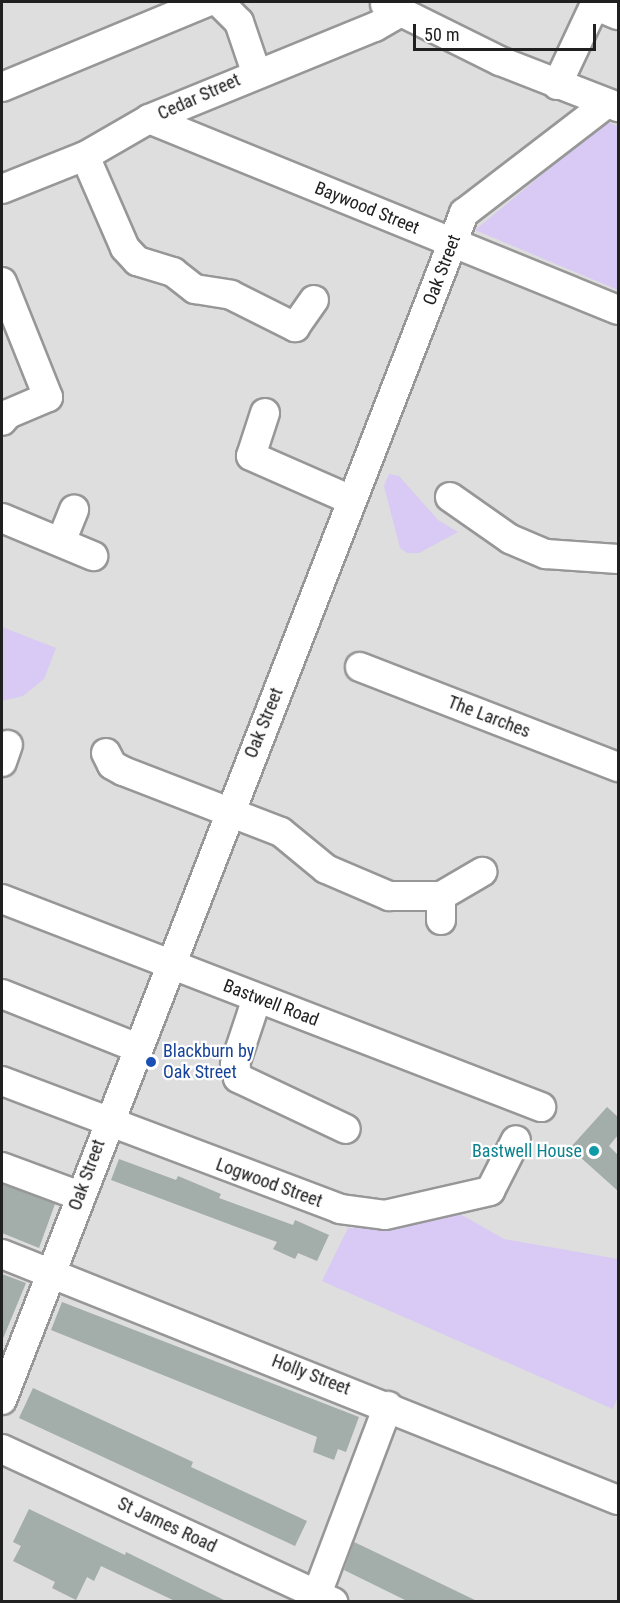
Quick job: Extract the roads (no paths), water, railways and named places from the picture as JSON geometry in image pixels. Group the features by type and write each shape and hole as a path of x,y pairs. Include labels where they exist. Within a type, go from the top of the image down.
{"street":[{"path":"2,87 207,2"},
{"path":"219,2 239,22 256,72"},
{"path":"390,7 557,85 612,106"},
{"name":"Cedar Street","path":"2,189 85,156 149,118 256,72 375,27 390,7"},
{"path":"557,85 603,7"},
{"name":"Oak Street","path":"2,1400 11,1348 51,1274 106,1124 172,965 228,813 464,213 612,106"},
{"name":"Baywood Street","path":"149,118 618,310"},
{"path":"85,156 125,248 137,261 173,272 195,289 231,295 295,327 314,300"},
{"path":"2,282 58,393 8,414 2,421"},
{"path":"265,413 251,456 351,500"},
{"path":"450,497 510,539 546,554 618,559"},
{"path":"61,542 74,509"},
{"path":"2,518 93,556"},
{"name":"The Larches","path":"360,667 618,766"},
{"path":"106,753 112,765 123,771 280,832 326,869 388,896 441,908 482,872"},
{"name":"Bastwell Road","path":"2,899 541,1107"},
{"path":"2,994 138,1048"},
{"path":"257,998 234,1064 238,1078 346,1129"},
{"name":"Logwood Street","path":"2,1081 106,1124 340,1209 385,1215 490,1191 516,1140"},
{"path":"2,1167 80,1196"},
{"name":"Holly Street","path":"2,1254 388,1406 618,1500"},
{"path":"312,1596 388,1406"},
{"name":"St James Road","path":"2,1449 312,1596"}],"place":[{"name":"Blackburn by Oak Street","path":"151,1062"},
{"name":"Bastwell House","path":"594,1151"}]}
